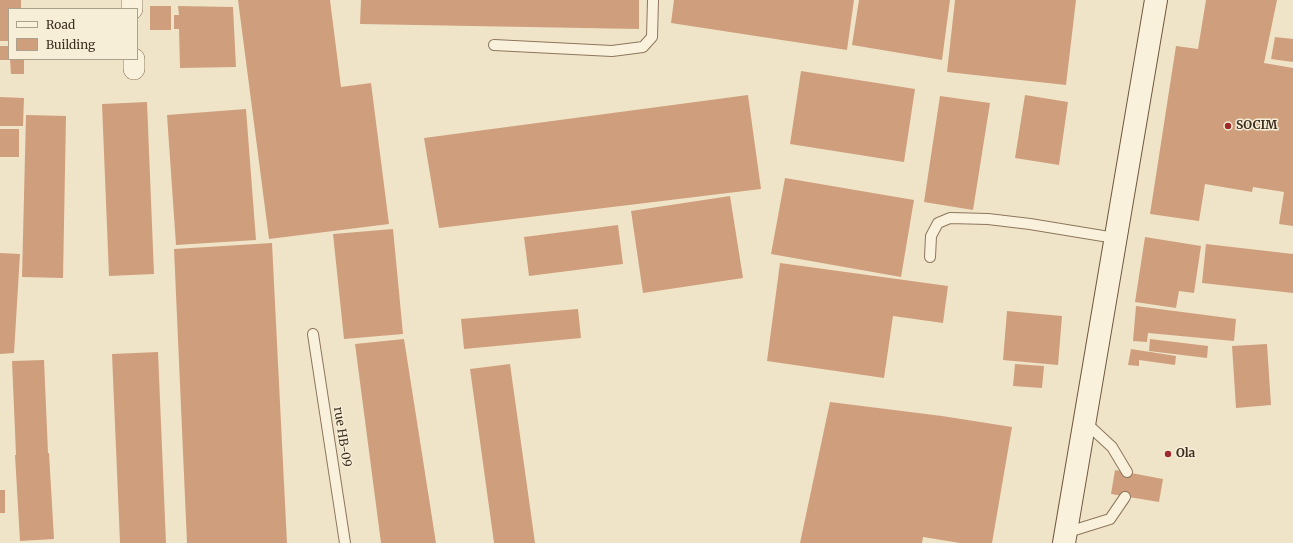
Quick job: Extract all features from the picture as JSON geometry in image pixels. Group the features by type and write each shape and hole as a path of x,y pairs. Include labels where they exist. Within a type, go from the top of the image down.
{"street":[{"path":"1064,538 1156,0"}],"lane":[{"path":"494,45 612,51 643,47 652,37 653,0"},
{"path":"930,257 931,236 938,223 950,218 988,219 1030,224 1115,238"},
{"name":"rue HB-09","path":"313,334 344,543"},
{"path":"1084,421 1112,447 1127,472"},
{"path":"1064,538 1110,518 1125,496"}],"building":[{"path":"0,0 21,0 21,8 8,8 8,41 0,41"},
{"path":"238,0 330,0 341,87 371,83 389,224 269,239"},
{"path":"361,0 639,0 639,29 360,24"},
{"path":"674,0 854,0 847,50 671,23"},
{"path":"859,0 950,0 942,60 852,45"},
{"path":"955,0 1076,0 1066,85 947,72"},
{"name":"SOCIM","path":"1206,0 1277,0 1264,63 1293,68 1293,226 1279,224 1284,192 1253,187 1252,192 1205,184 1199,221 1150,214 1176,46 1198,49"},
{"path":"150,6 171,6 171,30 150,30"},
{"path":"178,6 233,7 236,67 180,68 179,29 174,29 174,15 179,15"},
{"path":"1275,37 1293,39 1293,62 1271,59"},
{"path":"0,46 8,46 8,60 0,60"},
{"path":"10,60 24,60 24,74 11,74"},
{"path":"801,71 915,89 904,162 790,144"},
{"path":"748,95 761,189 439,228 424,138"},
{"path":"1025,95 1068,102 1059,165 1015,158"},
{"path":"940,96 990,103 973,210 924,202"},
{"path":"0,97 24,98 23,126 0,126"},
{"path":"147,102 154,274 109,276 102,104"},
{"path":"246,109 256,240 176,245 167,115"},
{"path":"26,115 66,116 63,278 22,277"},
{"path":"0,129 19,129 19,157 0,157"},
{"path":"785,178 914,200 901,277 771,254"},
{"path":"730,196 743,278 643,293 631,211"},
{"path":"618,225 623,264 529,276 524,237"},
{"path":"393,229 403,334 344,339 333,234"},
{"path":"1145,237 1201,246 1194,293 1179,291 1176,308 1135,302"},
{"path":"272,243 287,543 187,543 174,249"},
{"path":"1206,244 1293,254 1293,293 1202,283"},
{"path":"0,253 20,254 14,353 0,354"},
{"path":"780,263 948,286 943,323 893,316 884,378 767,361"},
{"path":"1136,306 1236,319 1234,341 1148,333 1147,342 1133,341"},
{"path":"578,309 581,338 464,349 461,319"},
{"path":"1007,311 1062,316 1058,365 1003,360"},
{"path":"404,339 436,543 381,543 355,344"},
{"path":"1150,339 1208,346 1207,358 1149,351"},
{"path":"1267,344 1271,405 1236,408 1232,346"},
{"path":"1131,349 1176,356 1175,365 1139,360 1139,366 1128,365"},
{"path":"158,352 166,543 120,543 112,354"},
{"path":"44,360 54,539 20,541 12,361"},
{"path":"510,364 535,543 494,543 470,369"},
{"path":"1015,364 1044,366 1042,388 1013,386"},
{"path":"830,402 942,416 1012,427 992,543 960,543 923,537 922,543 800,543"},
{"path":"1115,470 1163,479 1159,502 1111,494"},
{"path":"0,490 5,490 5,513 0,513"}],"place":[{"name":"SOCIM","path":"1228,126"},
{"name":"Ola","path":"1168,454"}]}
